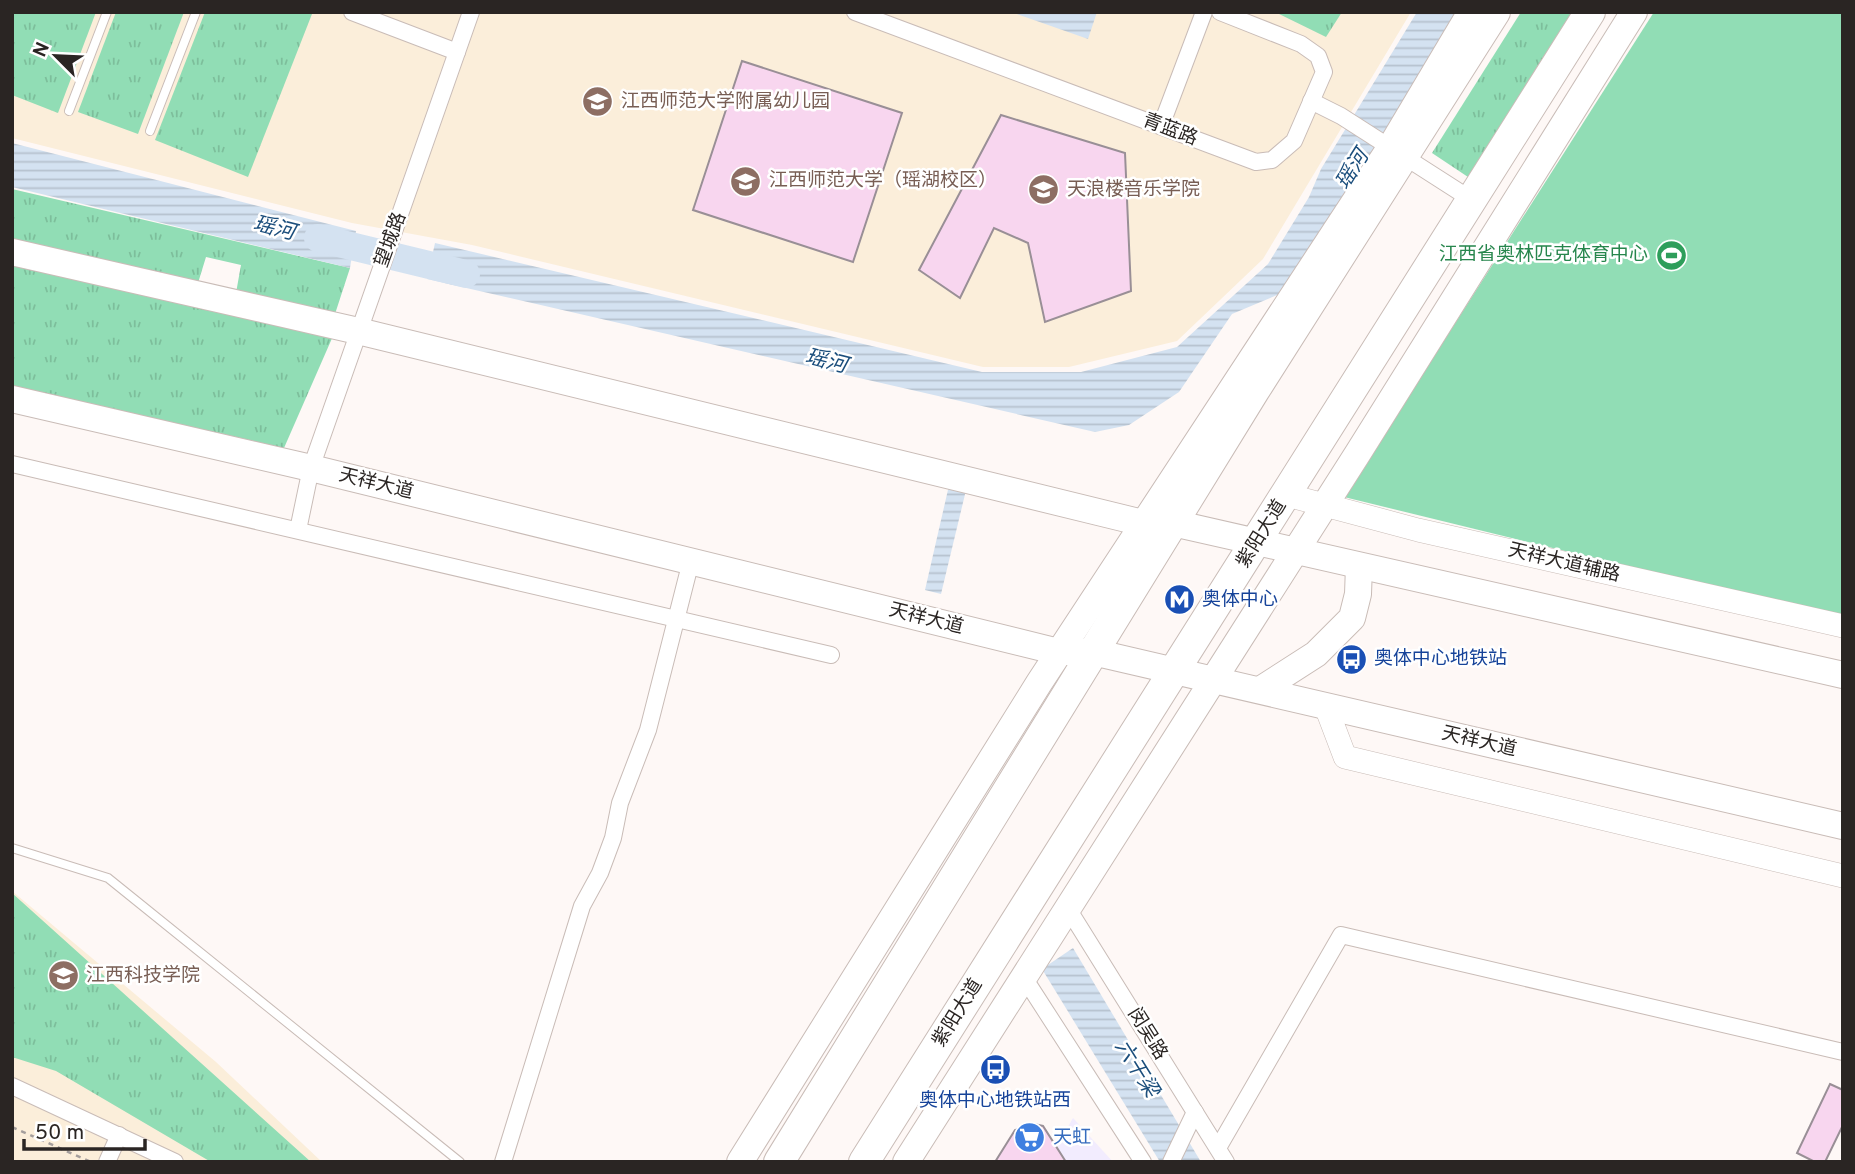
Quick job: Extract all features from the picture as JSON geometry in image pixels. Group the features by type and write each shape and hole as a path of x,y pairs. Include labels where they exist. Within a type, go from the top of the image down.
{"highway":[{"path":"779,1162 1173,523 1396,152 1495,12"},
{"name":"紫阳大道","path":"864,1162 1590,12"}],"main road":[{"path":"740,1162 1059,652 1143,523 1396,152 1471,12"},
{"path":"906,1162 1296,551 1634,12"},
{"path":"12,252 362,321 1143,523 1173,523 1843,675"},
{"name":"天祥大道","path":"12,399 311,468 1059,652 1093,652 1843,826"},
{"name":"天祥大道辅路","path":"1287,495 1418,530 1843,626"},
{"path":"1260,690 1316,654 1352,618 1358,594 1359,566"},
{"path":"1326,707 1345,757 1843,876"}],"street":[{"path":"352,12 457,52"},
{"name":"望城路","path":"298,530 311,468 471,12"},
{"name":"青蓝路","path":"855,12 1256,162 1272,160 1294,141 1324,72 1318,56 1301,44 1220,12"},
{"path":"1161,127 1204,12"},
{"path":"1311,101 1472,200"},
{"path":"12,464 831,655"},
{"path":"503,1162 582,906 600,873 620,803 648,730 691,561"},
{"name":"闵吴路","path":"1067,907 1222,1155"},
{"path":"1222,1155 1341,935 1843,1052"},
{"path":"1023,976 1143,1162"},
{"path":"12,1086 175,1162"},
{"path":"1174,1155 1195,1112"},
{"path":"107,1162 119,1135"}],"lane":[{"path":"69,111 107,12"},
{"path":"150,131 196,12"},
{"path":"12,848 107,878 460,1162"}],"path":[{"path":"12,1128 91,1162"}],"shaded area":[{"name":"江西师范大学（瑶湖校区）","path":"12,12 1411,12 1263,259 1177,341 1069,367 983,367 472,245 352,223 12,138"},
{"name":"江西科技学院","path":"12,891 216,1062 322,1162 12,1162"},
{"path":"1073,1118 1113,1162 1048,1162"}],"green space":[{"path":"12,12 96,12 58,113 12,95"},
{"path":"116,12 184,12 138,134 78,112"},
{"path":"205,12 312,14 248,177 155,140"},
{"path":"1275,12 1342,12 1326,37"},
{"path":"1521,12 1579,12 1474,181 1432,153"},
{"name":"江西省奥林匹克体育中心","path":"1654,12 1843,12 1843,619 1344,497"},
{"path":"12,189 350,268 335,314 236,293 241,265 206,257 198,283 12,239"},
{"path":"12,260 333,336 284,448 12,386"},
{"name":"江西科技学院","path":"12,893 311,1162 211,1162 56,1071 12,1057"}],"water":[{"path":"1011,12 1097,12 1088,39"},
{"path":"1417,12 1464,12 1289,290 1232,314 1179,392 1129,425 1095,432 427,279 435,243 982,372 1081,372 1177,347 1268,264 1309,197 1321,169"},
{"path":"12,143 356,231 350,268 12,187"},
{"path":"950,481 967,486 941,594 925,590"},
{"name":"六干梁","path":"1073,948 1201,1162 1160,1162 1042,969"}],"building":[{"path":"742,61 902,113 853,262 693,210"},
{"name":"天浪楼·音乐学院","path":"1001,115 1125,153 1131,291 1045,322 1028,243 994,228 960,298 919,270"},
{"path":"1830,1084 1843,1090 1843,1125 1825,1162 1815,1162 1797,1153"},
{"name":"天虹","path":"1034,1124 1043,1126 1066,1162 995,1162 1015,1130"}],"waterway":[{"name":"瑶河","path":"318,238 466,274"}],"place":[{"name":"江西师范大学附属幼儿园","path":"598,102"},
{"name":"江西师范大学（瑶湖校区）","path":"746,181"},
{"name":"天浪楼·音乐学院","path":"1044,190"},
{"name":"江西省奥林匹克体育中心","path":"1671,255"},
{"name":"奥体中心","path":"1179,600"},
{"name":"奥体中心地铁站","path":"1351,659"},
{"name":"江西科技学院","path":"63,976"},
{"name":"奥体中心地铁站西","path":"995,1070"},
{"name":"天虹","path":"1030,1138"}]}
